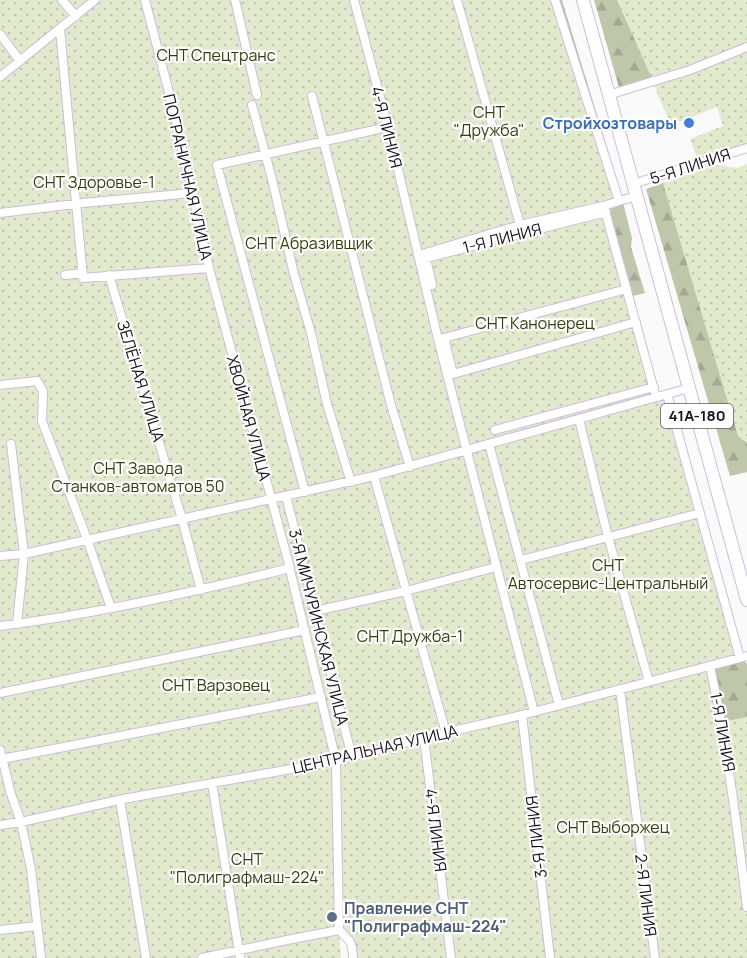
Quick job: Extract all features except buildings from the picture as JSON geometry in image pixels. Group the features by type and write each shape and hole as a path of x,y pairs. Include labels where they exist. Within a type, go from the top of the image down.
{"main road":[{"name":"41А-180","path":"582,0 747,600"}],"street":[{"path":"62,0 76,16"},
{"path":"0,77 94,0"},
{"name":"ПОГРАНИЧНАЯ УЛИЦА","path":"65,275 110,275 209,268 173,108 145,0"},
{"path":"235,0 257,95"},
{"name":"4-Я ЛИНИЯ","path":"354,0 441,338"},
{"path":"457,0 520,225"},
{"path":"555,0 618,201"},
{"path":"60,29 83,276"},
{"path":"0,34 20,61"},
{"path":"608,95 690,70 747,47"},
{"path":"312,96 391,405 410,467"},
{"path":"252,105 327,404 351,482"},
{"path":"305,492 217,165 388,127"},
{"name":"5-Я ЛИНИЯ","path":"605,209 635,190 747,148"},
{"path":"0,213 192,193"},
{"path":"418,255 520,225 605,209 656,397"},
{"name":"1-Я ЛИНИЯ","path":"432,285 426,258 605,209"},
{"name":"ХВОЙНАЯ УЛИЦА","path":"209,268 291,571 336,761"},
{"name":"ЗЕЛЁНАЯ УЛИЦА","path":"110,275 201,590"},
{"path":"441,338 627,288"},
{"path":"441,338 453,374 636,322"},
{"path":"441,338 467,451 534,712"},
{"path":"0,379 0,385 37,381 43,391 42,421 111,608"},
{"path":"495,430 654,387"},
{"path":"0,556 24,554 351,482 689,388"},
{"path":"667,394 743,657"},
{"path":"579,419 608,537 649,682"},
{"path":"11,444 24,554 17,624"},
{"path":"489,444 559,705"},
{"path":"374,476 446,733"},
{"name":"3-Я МИЧУРИНСКАЯ УЛИЦА","path":"286,496 352,757"},
{"path":"521,560 700,513"},
{"path":"315,611 406,591 496,567"},
{"path":"0,626 111,608 291,571"},
{"path":"0,693 305,630"},
{"name":"ЦЕНТРАЛЬНАЯ УЛИЦА","path":"0,825 120,800 336,761 522,716 743,657"},
{"name":"1-Я ЛИНИЯ","path":"710,666 729,765 747,907"},
{"name":"2-Я ЛИНИЯ","path":"620,689 655,958"},
{"path":"41,958 31,869 21,822 1,754 321,697"},
{"name":"3-Я ЛИНИЯ","path":"522,716 550,958"},
{"name":"4-Я ЛИНИЯ","path":"424,738 451,958"},
{"path":"336,761 339,930 350,940 353,958"},
{"path":"212,783 240,954"},
{"path":"120,800 146,958"},
{"path":"0,930 37,926"},
{"path":"202,958 240,954 339,930"}],"green space":[{"path":"0,0 555,0 618,201 604,206 655,397 666,395 740,659 722,721 747,717 747,958 352,958 352,944 339,931 341,958 0,958"},
{"path":"555,0 562,0 619,187 632,238 631,247 645,293 629,297 603,206 617,202"},
{"path":"594,0 617,0 653,81 620,91"},
{"path":"617,0 747,0 747,148 699,163 690,139 723,126 717,107 671,125"},
{"path":"747,164 747,443 738,436 663,183 716,165 738,168"},
{"path":"663,183 738,436 747,443 747,472 730,476 646,189"},
{"path":"743,660 747,664 747,717 722,722 711,665"}],"place":[{"name":"Стройхозтовары","path":"689,123"},
{"name":"Правление СНТ \"Полиграфмаш-224\"","path":"332,917"}],"park label":[{"name":"СНТ Спецтранс","path":"216,55"},
{"name":"СНТ \"Дружба\"","path":"489,121"},
{"name":"СНТ Здоровье-1","path":"94,182"},
{"name":"СНТ Абразивщик","path":"309,243"},
{"name":"СНТ Канонерец","path":"535,323"},
{"name":"СНТ Завода Станков-автоматов 50","path":"138,477"},
{"name":"СНТ Автосервис-Центральный","path":"608,574"},
{"name":"СНТ Дружба-1","path":"410,636"},
{"name":"СНТ Варзовец","path":"216,685"},
{"name":"СНТ Выборжец","path":"613,827"},
{"name":"СНТ \"Полиграфмаш-224\"","path":"247,868"}]}
